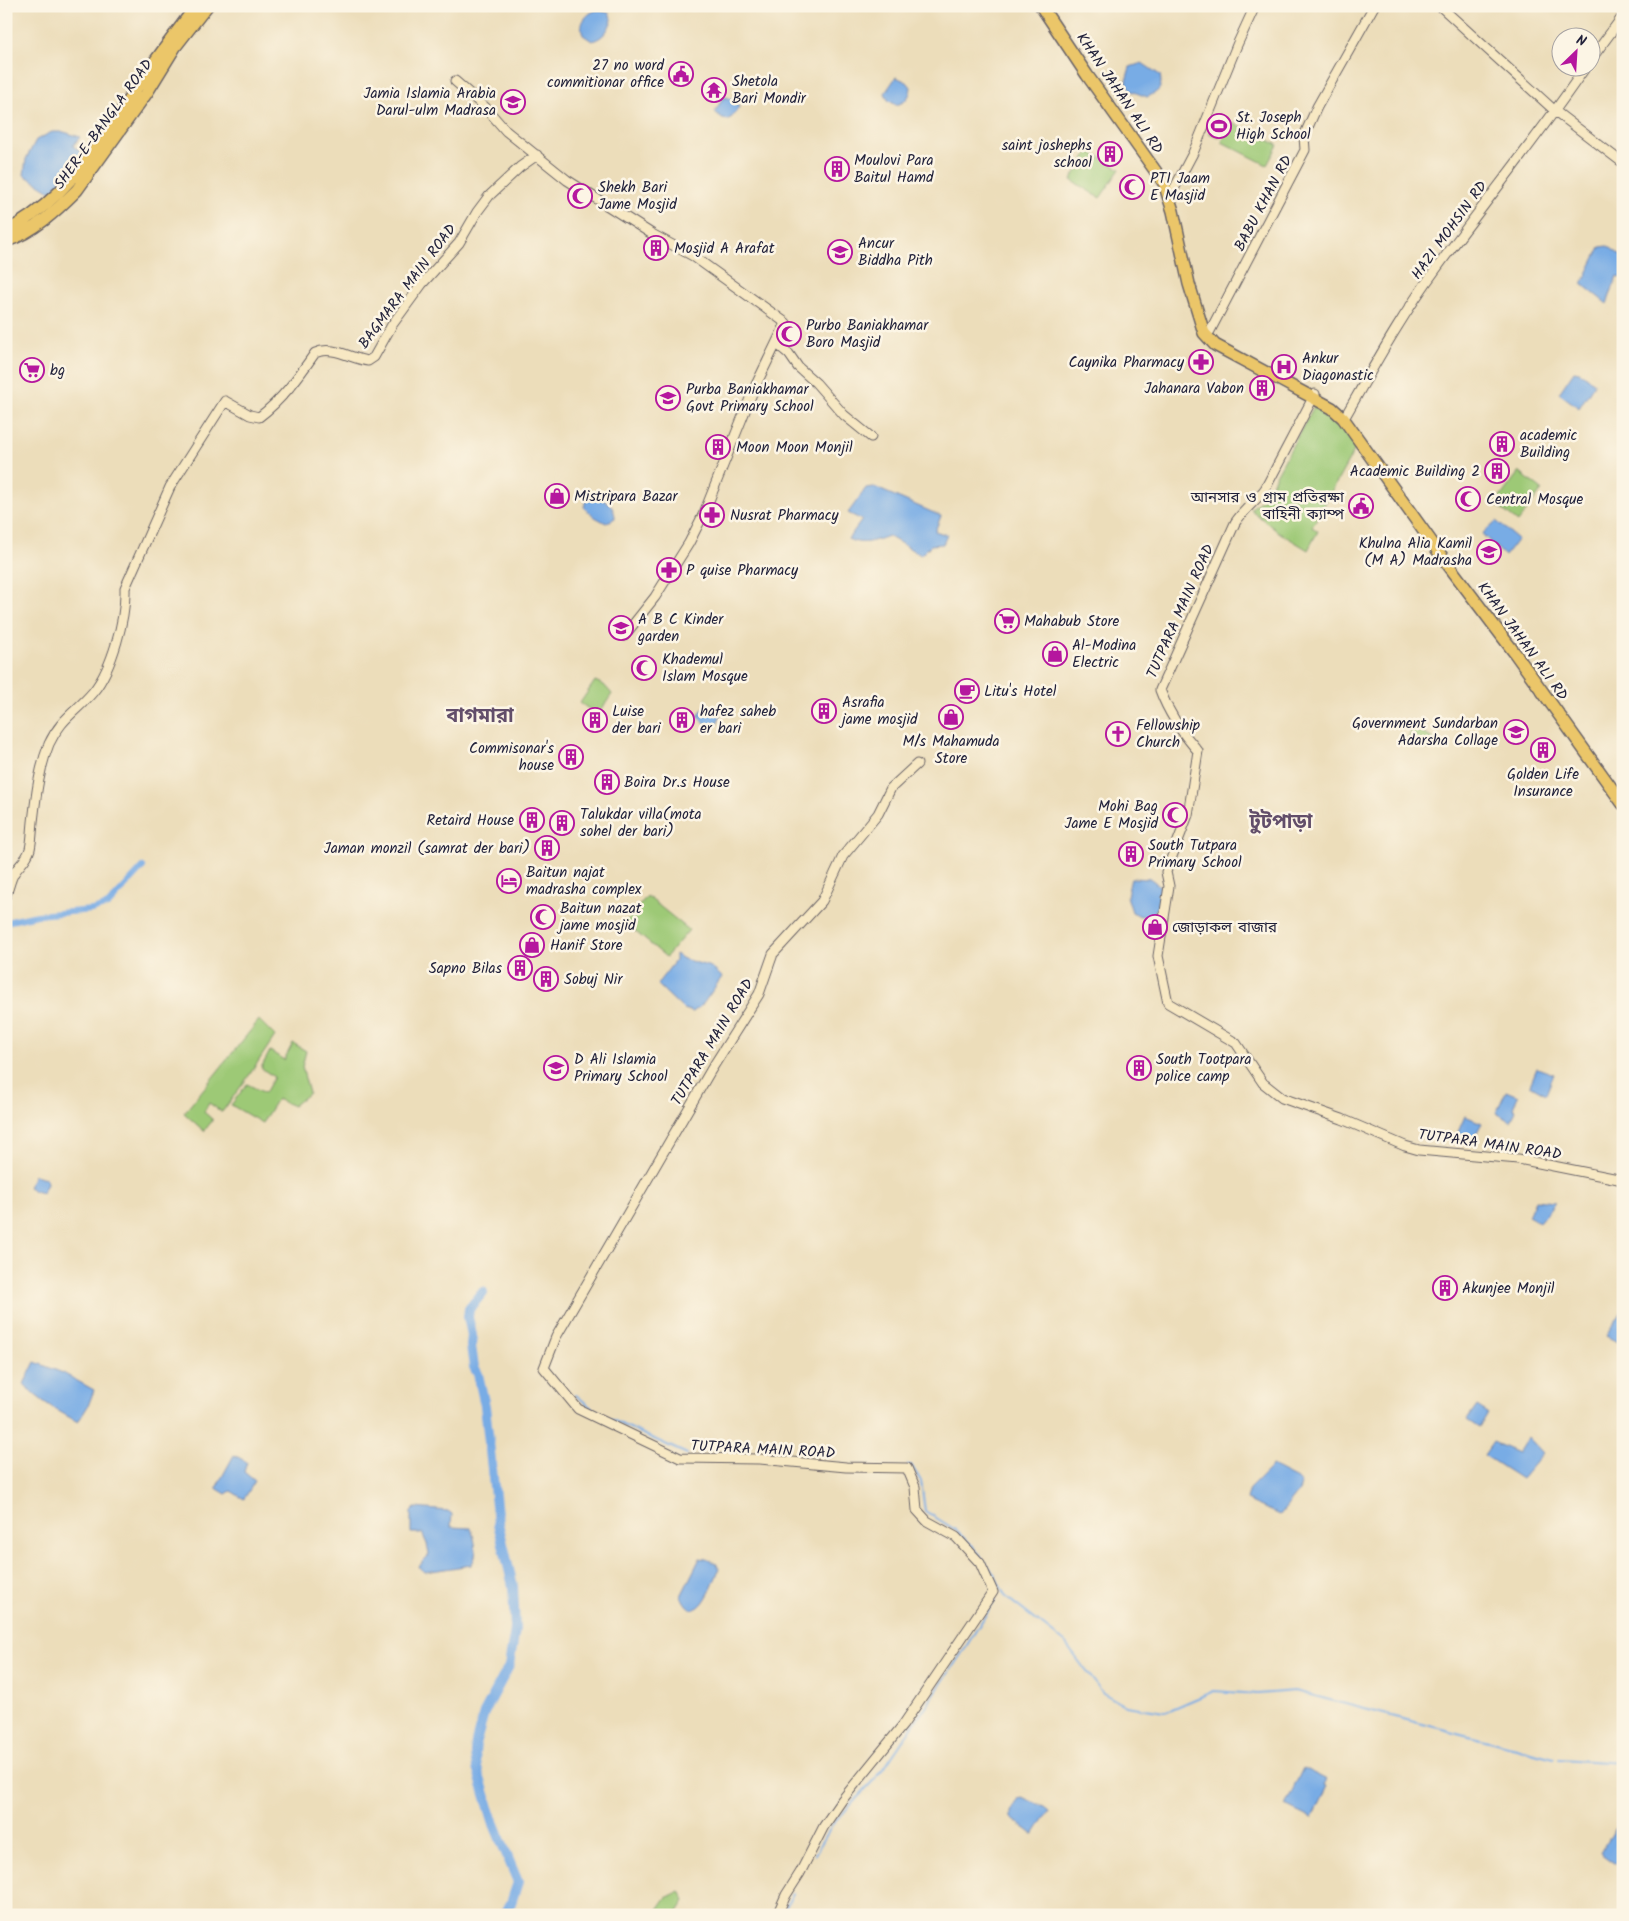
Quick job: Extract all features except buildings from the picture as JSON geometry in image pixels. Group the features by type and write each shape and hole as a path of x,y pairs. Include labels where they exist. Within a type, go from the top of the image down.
{"highway":[{"name":"SHER-E-BANGLA ROAD","path":"6,241 19,237 64,203 77,190 101,149 196,6"},
{"name":"SHER-E-BANGLA ROAD","path":"141,91 207,6"},
{"name":"KHAN JAHAN ALI RD","path":"1041,6 1087,75 1170,191 1210,331 1219,340 1314,395 1342,418 1623,804"},
{"name":"KHAN JAHAN ALI RD","path":"1047,6 1090,72 1170,180 1170,191 1204,334 1215,346 1336,405 1346,415 1622,793"},
{"name":"SHER-E-BANGLA ROAD","path":"6,231 16,228 44,207 101,149"}],"street":[{"path":"1170,191 1193,153 1255,6"},
{"name":"BABU KHAN RD","path":"1210,331 1305,150 1304,136 1317,106 1374,6"},
{"path":"1440,6 1555,111 1623,164"},
{"path":"1602,44 1623,16"},
{"name":"HAZI MOHSIN RD","path":"1346,415 1435,271 1578,78"},
{"path":"455,82 486,108 506,131 588,194 693,256 786,322 753,391 704,513 689,543 655,597 624,636"},
{"name":"BAGMARA MAIN ROAD","path":"6,895 14,872 20,868 30,850 39,780 43,758 49,744 62,722 93,692 103,674 121,630 125,588 170,487 225,401 250,415 259,417 269,410 287,390 315,353 322,350 334,351 368,361 374,357 392,326 422,284 459,243 477,212 489,196 520,167 537,155"},
{"path":"777,344 789,354 798,367 816,383 844,415 871,437"},
{"name":"TUTPARA MAIN ROAD","path":"1314,395 1265,489 1257,500 1242,512 1235,523 1160,690 1166,704 1188,740 1198,751 1188,815 1166,872 1169,886 1158,956 1168,1003 1236,1044 1263,1083 1282,1098 1342,1119 1404,1146 1419,1150 1518,1159 1623,1180"},
{"name":"TUTPARA MAIN ROAD","path":"777,1915 824,1826 842,1800 903,1725 926,1693 994,1592 992,1586 980,1563 956,1537 927,1521 917,1510 915,1487 907,1468 846,1467 760,1459 680,1458 578,1409 544,1368 556,1337 711,1070 759,994 773,954 822,901 843,856 878,814 891,788 917,764"}],"green space":[{"name":"St. Joseph High School","path":"1218,114 1229,119 1220,138 1209,133"},
{"name":"St. Joseph High School","path":"1232,122 1278,145 1267,165 1222,142"},
{"path":"1089,151 1120,169 1100,198 1071,180"},
{"path":"1317,401 1360,440 1312,527 1318,531 1308,550 1277,531 1250,509 1263,499"},
{"path":"1519,472 1542,490 1518,522 1495,504"},
{"path":"595,681 604,685 612,694 598,715 580,703"},
{"path":"1412,728 1434,739 1429,750 1407,740"},
{"path":"647,896 689,930 666,957 625,923"},
{"path":"259,1020 275,1036 222,1112 209,1103 204,1112 213,1120 204,1131 184,1113"},
{"path":"293,1043 306,1051 302,1067 309,1093 293,1106 277,1099 262,1123 231,1105 247,1084 265,1093 274,1077 261,1068 270,1051 284,1060"},
{"path":"680,1891 685,1901 676,1915 654,1915 666,1898"}],"water":[{"path":"597,10 609,13 612,20 605,33 600,38 592,41 583,35 582,26 584,19 590,13"},
{"path":"1142,63 1160,75 1161,79 1159,89 1147,97 1131,91 1126,81 1130,67"},
{"path":"896,77 907,82 911,87 907,99 896,105 888,100 885,93"},
{"path":"726,97 734,100 739,107 732,117 727,120 715,112 722,99"},
{"path":"52,132 64,132 80,137 73,146 84,154 73,171 52,192 24,175 26,159 36,140"},
{"path":"1608,246 1623,257 1623,279 1617,276 1607,304 1582,284 1600,247"},
{"path":"1574,371 1579,372 1595,383 1579,408 1559,393"},
{"path":"874,487 941,516 935,531 947,535 943,544 931,545 921,555 888,536 864,542 848,539 862,520 848,513 866,488"},
{"path":"591,496 600,498 608,503 613,509 615,518 606,523 595,517 584,507 586,500"},
{"path":"1496,521 1518,539 1505,556 1482,534"},
{"path":"709,706 721,715 717,723 711,728 698,717 702,710"},
{"path":"1131,878 1151,879 1161,887 1162,902 1152,915 1140,916 1132,912 1127,896"},
{"path":"675,954 684,959 711,967 722,977 703,1004 693,1012 683,1009 657,984 675,961"},
{"path":"1537,1068 1554,1074 1546,1094 1530,1085"},
{"path":"1506,1091 1518,1096 1513,1108 1516,1111 1511,1121 1496,1113"},
{"path":"1465,1116 1482,1123 1473,1139 1458,1132"},
{"path":"34,1175 46,1178 47,1184 42,1193 28,1187"},
{"path":"1535,1200 1555,1202 1539,1222 1528,1216"},
{"path":"1623,1310 1623,1345 1606,1336"},
{"path":"35,1362 63,1373 94,1390 88,1406 78,1422 42,1401 24,1384"},
{"path":"1477,1406 1488,1413 1479,1428 1467,1420"},
{"path":"1528,1437 1543,1453 1521,1479 1484,1455 1493,1442 1518,1453"},
{"path":"234,1455 247,1462 244,1472 255,1481 244,1499 231,1491 226,1494 216,1488"},
{"path":"1272,1466 1297,1479 1301,1485 1299,1491 1280,1515 1246,1500 1249,1489"},
{"path":"415,1508 448,1511 452,1514 451,1527 471,1528 476,1552 471,1565 425,1572 419,1567 429,1555 422,1533 411,1533 411,1512"},
{"path":"700,1558 716,1563 719,1569 704,1601 699,1607 693,1609 687,1606 681,1596"},
{"path":"1303,1768 1327,1780 1324,1786 1327,1787 1312,1819 1285,1806"},
{"path":"1022,1797 1049,1811 1034,1835 1011,1818 1011,1812 1019,1798"},
{"path":"1616,1827 1623,1829 1623,1869 1601,1853"}],"waterway":[{"path":"6,922 37,915 92,910 108,905 143,867"},
{"path":"483,1292 469,1309 468,1317 472,1335 471,1346 474,1367 478,1374 485,1406 498,1523 513,1586 515,1630 509,1666 484,1713 476,1742 475,1754 477,1768 494,1824 518,1882 511,1903 504,1915"},
{"path":"576,1395 599,1414 687,1454"},
{"path":"716,1454 774,1456"},
{"path":"908,1465 911,1465 921,1481 925,1511 954,1529 973,1546 994,1574 1005,1596 1065,1643 1103,1693 1126,1706 1165,1712 1214,1691 1258,1694 1295,1691 1554,1758"},
{"path":"815,1854 833,1824 883,1770 962,1653 995,1600"},
{"path":"1559,1759 1623,1763"},
{"path":"782,1915 793,1893"}],"place":[{"name":"27 no word commitionar office","path":"681,74"},
{"name":"Shetola Bari Mondir","path":"714,90"},
{"name":"Jamia Islamia Arabia Darul-ulm Madrasa","path":"513,102"},
{"name":"St. Joseph High School","path":"1219,126"},
{"name":"saint joshephs school","path":"1110,154"},
{"name":"Moulovi Para Baitul Hamd","path":"837,169"},
{"name":"PTI Jaam E Masjid","path":"1132,187"},
{"name":"Shekh Bari Jame Mosjid","path":"580,196"},
{"name":"Mosjid A Arafat","path":"656,248"},
{"name":"Ancur Biddha Pith","path":"840,252"},
{"name":"Purbo Baniakhamar Boro Masjid","path":"789,334"},
{"name":"Caynika Pharmacy","path":"1201,362"},
{"name":"Ankur Diagonastic","path":"1284,367"},
{"name":"bg","path":"32,370"},
{"name":"Jahanara Vabon","path":"1262,388"},
{"name":"Purba Baniakhamar Govt Primary School","path":"668,398"},
{"name":"academic Building","path":"1502,444"},
{"name":"Moon Moon Monjil","path":"718,447"},
{"name":"Academic Building 2","path":"1497,471"},
{"name":"Mistripara Bazar","path":"557,496"},
{"name":"Central Mosque","path":"1468,499"},
{"name":"আনসার ও গ্রাম প্রতিরক্ষা বাহিনী ক্যাম্প","path":"1361,506"},
{"name":"Nusrat Pharmacy","path":"712,515"},
{"name":"Khulna Alia Kamil (M A) Madrasha","path":"1489,552"},
{"name":"P quise Pharmacy","path":"669,570"},
{"name":"Mahabub Store","path":"1007,621"},
{"name":"A B C Kinder garden","path":"621,628"},
{"name":"Al-Modina Electric","path":"1055,654"},
{"name":"Khademul Islam Mosque","path":"644,668"},
{"name":"Litu's Hotel","path":"967,691"},
{"name":"Asrafia jame mosjid","path":"824,711"},
{"name":"M/s Mahamuda Store","path":"951,717"},
{"name":"Luise der bari","path":"595,720"},
{"name":"hafez saheb er bari","path":"682,720"},
{"name":"Government Sundarban Adarsha Collage","path":"1516,732"},
{"name":"Fellowship Church","path":"1118,734"},
{"name":"Golden Life Insurance","path":"1543,750"},
{"name":"Commisonar's house","path":"571,757"},
{"name":"Boira Dr.s House","path":"607,782"},
{"name":"Mohi Bag Jame E Mosjid","path":"1175,815"},
{"name":"Retaird House","path":"532,820"},
{"name":"Talukdar villa(mota sohel der bari)","path":"562,823"},
{"name":"Jaman monzil (samrat der bari)","path":"547,848"},
{"name":"South Tutpara Primary School","path":"1131,854"},
{"name":"Baitun najat madrasha complex","path":"509,881"},
{"name":"Baitun nazat jame mosjid","path":"543,917"},
{"name":"জোড়াকল বাজার","path":"1155,927"},
{"name":"Hanif Store","path":"532,945"},
{"name":"Sapno Bilas","path":"520,968"},
{"name":"Sobuj Nir","path":"546,979"},
{"name":"D Ali Islamia Primary School","path":"556,1068"},
{"name":"South Tootpara police camp","path":"1139,1068"},
{"name":"Akunjee Monjil","path":"1445,1288"}],"district":[{"name":"বাগমারা","path":"480,715"},
{"name":"টুটপাড়া","path":"1281,821"}]}
